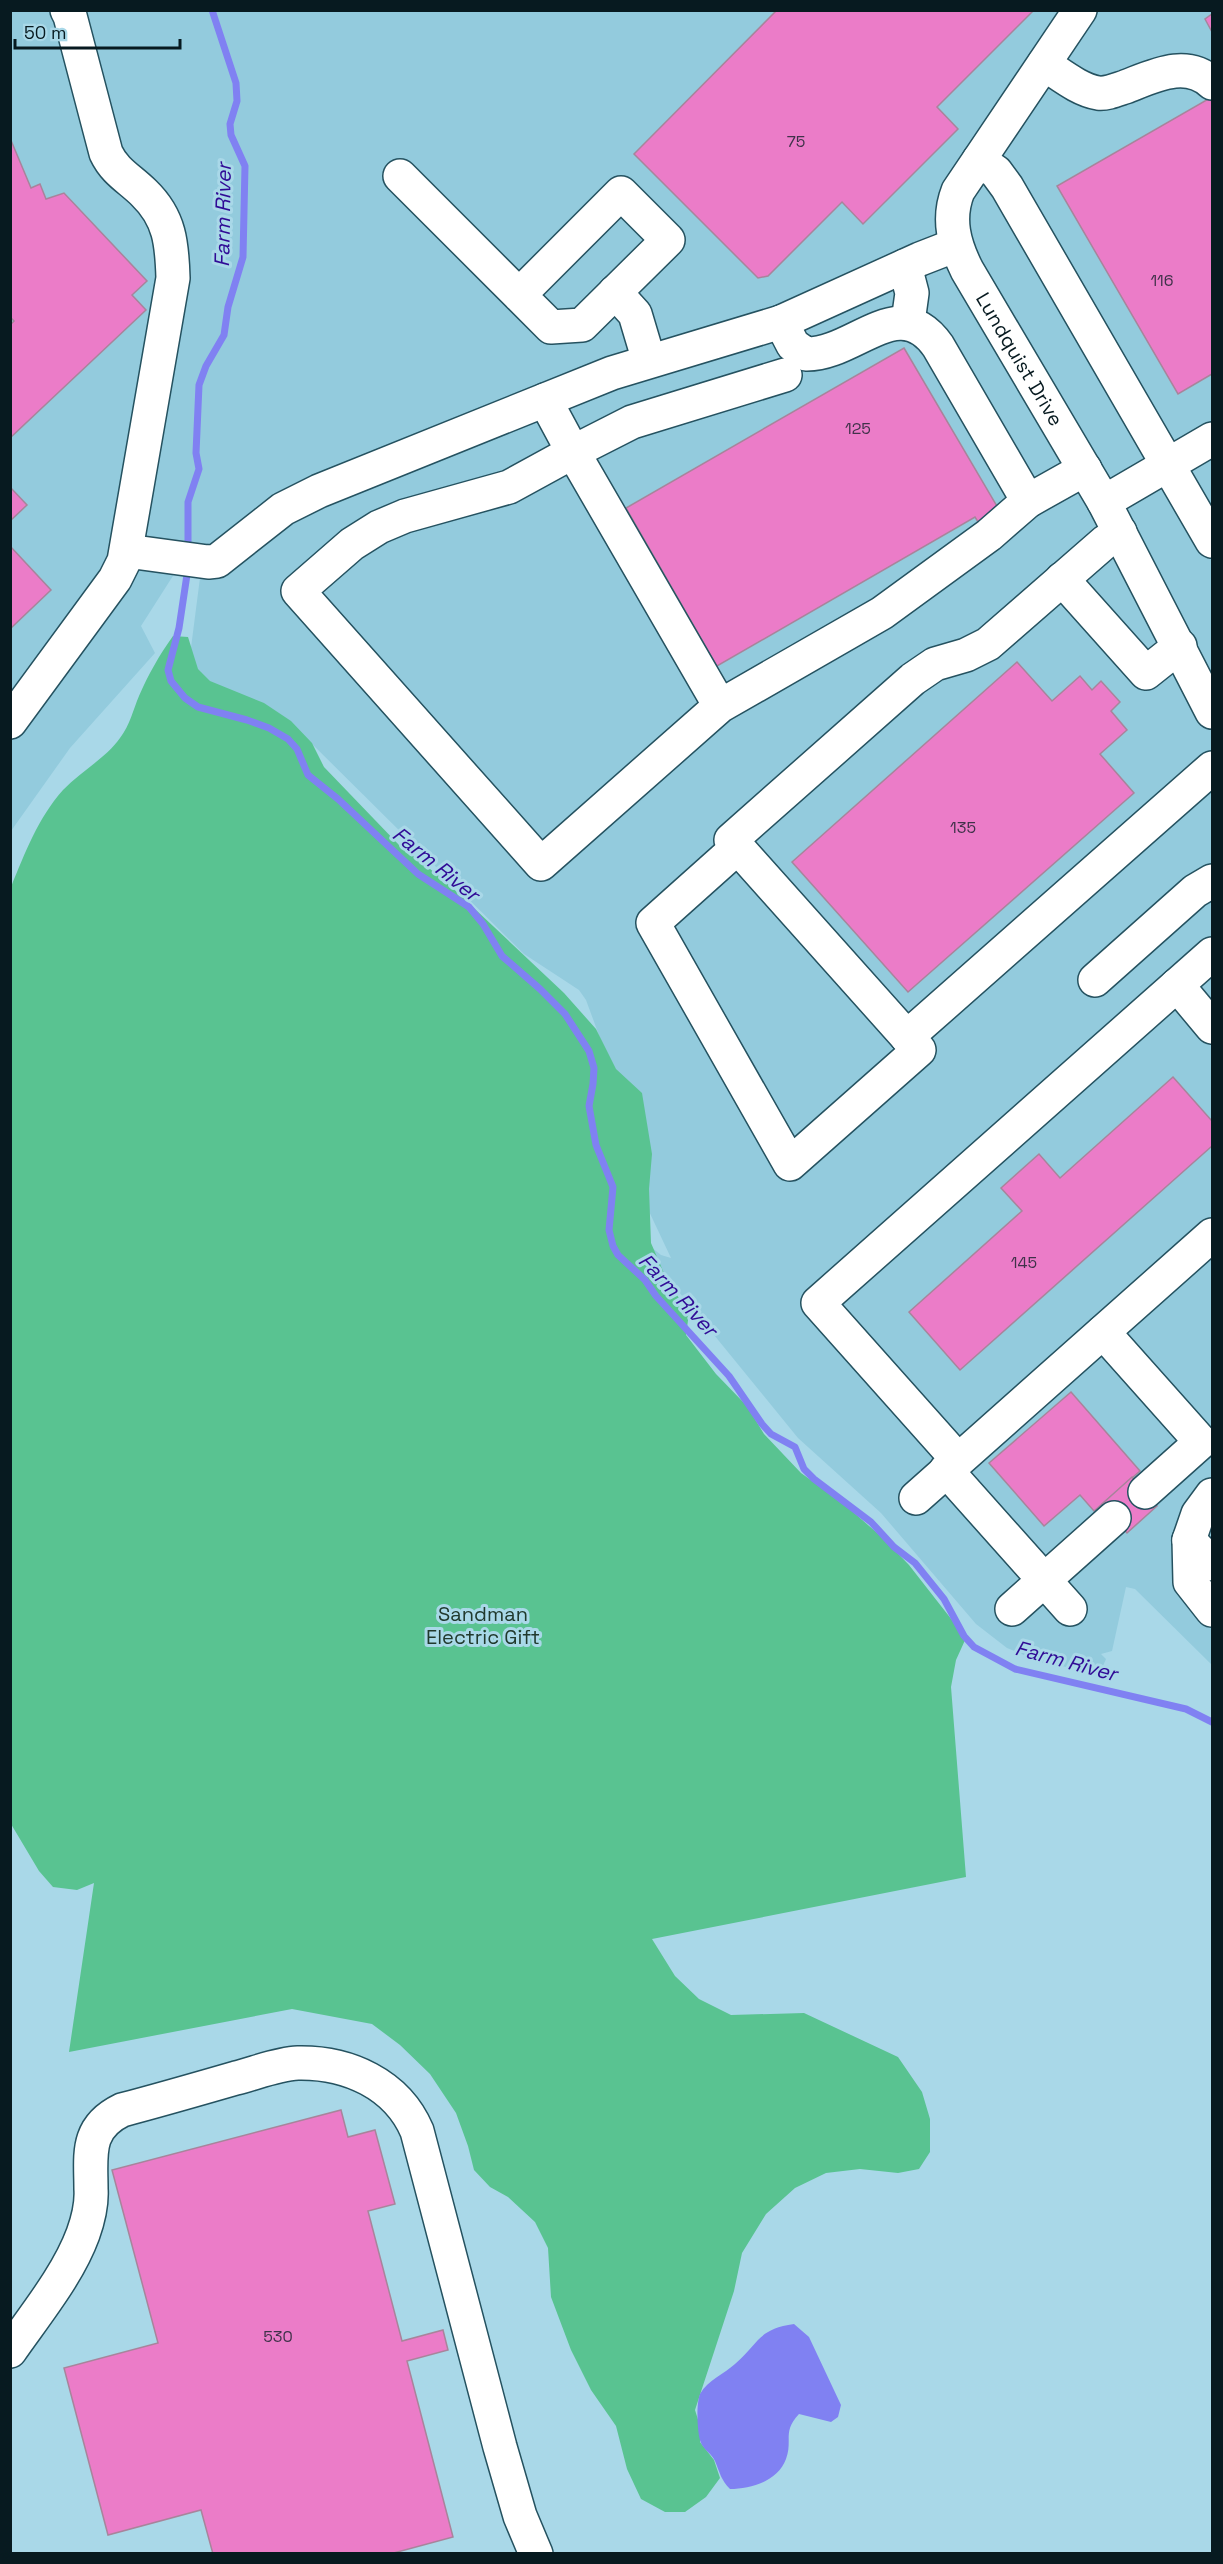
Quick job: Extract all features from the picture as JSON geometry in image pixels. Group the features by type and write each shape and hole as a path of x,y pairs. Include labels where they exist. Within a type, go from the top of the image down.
{"street":[{"path":"10,722 115,579 127,551 173,278 172,242 162,214 144,193 112,165 106,153 67,10"},
{"name":"Lundquist Drive","path":"1080,10 979,160 954,202 952,224 956,245 967,270 1104,502 1212,712"},
{"path":"1044,64 1079,86 1097,93 1115,91 1159,74 1181,70 1201,75 1212,84"},
{"path":"979,160 996,172 1007,187 1212,541"},
{"path":"400,176 519,295 551,327 582,325 668,240 621,193 519,295"},
{"path":"127,551 208,562 222,558 278,513 304,497 612,373 781,322 956,245"},
{"path":"905,266 912,292 909,322"},
{"path":"615,292 635,314 649,361"},
{"path":"781,322 793,345 806,354 814,354 892,324 909,322 925,329 938,346 1028,501"},
{"path":"785,375 632,422 509,487 405,516 379,527 352,544 298,591 541,864 720,706 882,613 989,536 1028,501 1085,469"},
{"path":"545,400 720,706"},
{"path":"1104,502 1212,439"},
{"path":"738,847 653,923 790,1164 919,1050 738,847 731,840 913,679 935,664 978,650 1105,542 1120,532"},
{"path":"1062,579 1146,673 1180,646"},
{"path":"907,1037 1212,768"},
{"path":"1095,980 1195,891 1212,881"},
{"path":"1070,1609 818,1303 1212,954"},
{"path":"1178,985 1212,1028"},
{"path":"916,1497 1212,1235"},
{"path":"1103,1332 1201,1442 1145,1492"},
{"path":"1212,1495 1198,1514 1206,1556 1190,1582 1212,1610"},
{"path":"1012,1609 1114,1518"},
{"path":"10,2351 79,2245 90,2206 91,2148 98,2131 112,2115 122,2110 280,2066 313,2064 357,2073 392,2094 407,2111 417,2131 520,2516 536,2553"}],"shaded area":[{"path":"11,11 1212,11 1212,1665 1135,1589 1126,1587 1112,1651 1101,1654 1106,1659 1103,1666 1074,1668 1046,1664 1007,1648 976,1624 881,1513 798,1438 657,1265 646,1243 661,1255 671,1258 646,1205 607,1057 586,1000 579,990 524,954 306,738 188,671 201,570 178,568 141,626 155,653 70,748 11,831"},
{"path":"794,2324 809,2337 841,2405 838,2417 831,2422 799,2414 789,2431 786,2459 777,2473 755,2485 730,2489 714,2459 701,2443 697,2418 700,2394 707,2385 735,2364 766,2333"}],"green space":[{"name":"Sandman Electric Gift","path":"173,636 188,637 198,669 210,681 264,703 291,721 312,743 324,767 399,845 443,879 564,993 596,1029 616,1069 642,1093 652,1154 649,1189 651,1243 667,1280 689,1313 686,1335 716,1374 747,1406 764,1434 801,1473 844,1504 884,1539 909,1565 966,1638 956,1660 951,1687 966,1877 652,1939 675,1976 699,1999 731,2015 804,2013 898,2057 922,2092 930,2119 930,2152 919,2169 898,2173 860,2169 826,2173 795,2188 766,2214 742,2253 734,2291 695,2410 700,2426 700,2442 714,2460 720,2478 706,2497 685,2512 665,2512 641,2499 627,2469 616,2426 591,2390 571,2350 551,2297 548,2248 535,2222 508,2197 490,2187 474,2170 456,2113 430,2074 400,2045 372,2024 292,2009 69,2052 94,1883 77,1890 53,1887 39,1871 11,1824 11,887 46,812 63,790 107,752 123,733 146,680"}],"building":[{"path":"777,10 1034,10 937,107 958,129 863,224 842,202 768,276 758,278 634,154"},
{"path":"1212,14 1212,32 1205,19"},
{"path":"1210,98 1212,102 1212,374 1178,394 1057,186"},
{"path":"10,138 31,188 40,184 46,199 64,193 147,281 132,295 146,310 10,438 10,325 14,321 10,317"},
{"path":"904,348 1001,513 980,525 975,517 717,666 626,508"},
{"path":"10,487 27,505 10,521"},
{"path":"10,546 51,590 10,629"},
{"path":"1017,662 1052,701 1080,676 1092,690 1101,681 1120,702 1111,711 1127,730 1100,754 1134,793 908,992 792,862"},
{"path":"1173,1077 1212,1121 1212,1146 960,1370 909,1312 1022,1211 1001,1188 1039,1154 1060,1178"},
{"path":"1071,1392 1140,1471 1094,1511 1080,1495 1044,1526 989,1463"},
{"path":"1132,1477 1157,1506 1127,1533 1102,1504"},
{"path":"341,2110 348,2137 375,2130 395,2204 368,2211 402,2341 443,2330 448,2350 407,2361 453,2537 390,2554 213,2554 201,2510 108,2535 64,2368 158,2343 112,2170"}],"waterway":[{"name":"Farm River","path":"188,551 188,502 199,469 196,453 199,385 206,366 224,335 228,307 243,257 245,166 231,135 230,124 237,101 236,83 212,10"},
{"name":"Farm River","path":"188,568 179,628 168,670 171,681 185,698 198,707 247,720 269,728 288,739 297,749 308,775 338,799 418,874 469,907 483,924 502,956 565,1014 589,1051 594,1068 589,1106 596,1145 613,1187 609,1230 613,1246 618,1255 645,1280 656,1296 729,1376 762,1424 771,1434 795,1447 804,1469 814,1479 871,1522 894,1547 915,1563 944,1599 964,1636 974,1647 1015,1669 1186,1709 1212,1722"}]}
